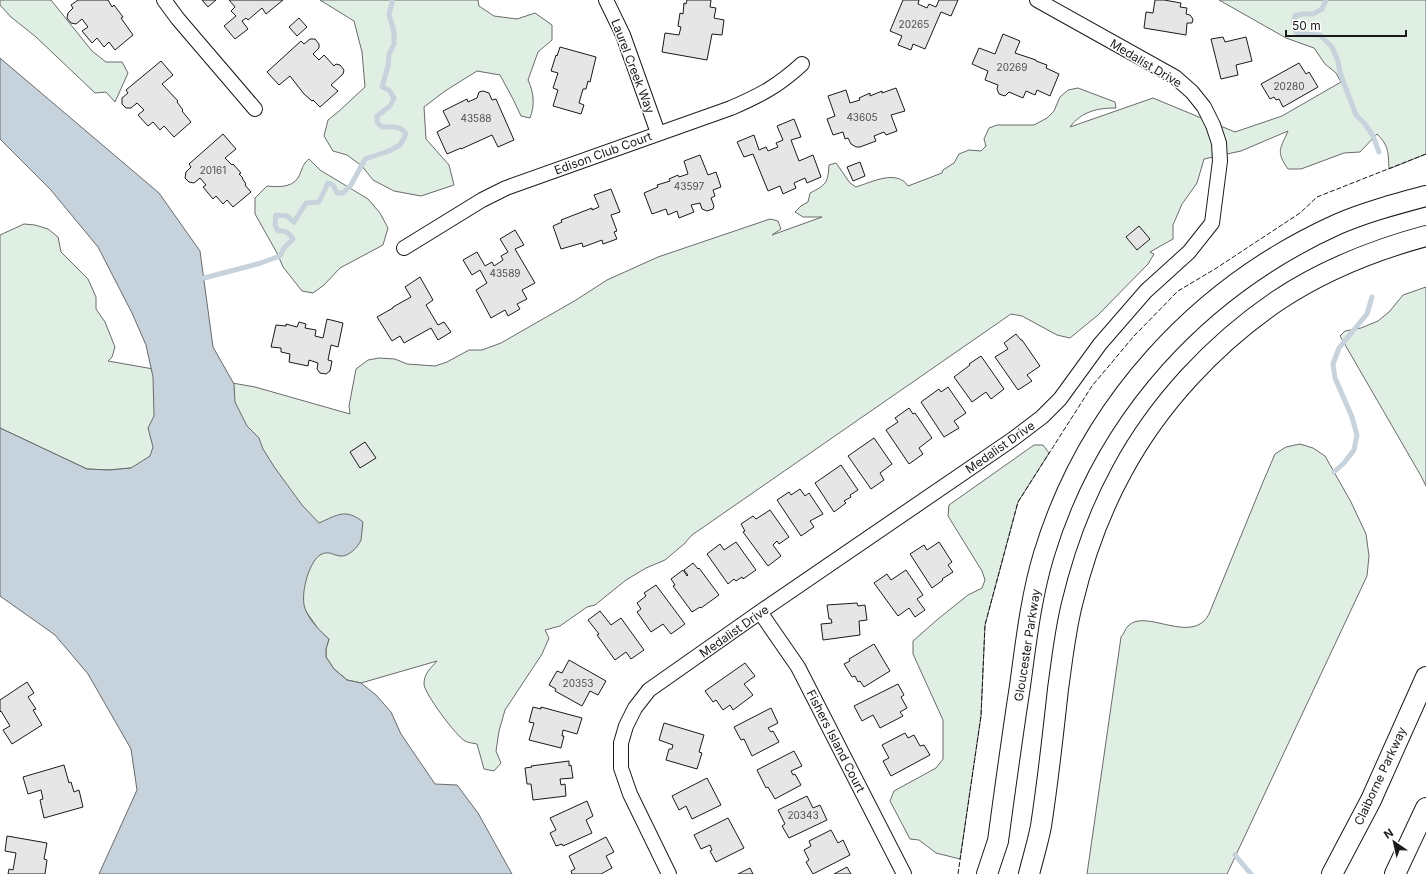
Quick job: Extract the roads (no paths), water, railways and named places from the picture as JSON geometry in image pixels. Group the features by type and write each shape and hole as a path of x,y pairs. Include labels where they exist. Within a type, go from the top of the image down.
{"main road":[{"name":"Gloucester Parkway","path":"987,874 998,840 1030,612 1044,555 1057,516 1071,484 1090,448 1107,421 1130,386 1156,356 1186,325 1214,300 1275,257 1338,224 1381,208 1426,196"},
{"path":"1029,874 1040,829 1062,662 1072,606 1089,544 1122,470 1136,447 1167,402 1196,370 1222,345 1278,301 1326,273 1366,255 1399,243 1426,236"},
{"name":"Claiborne Parkway","path":"1332,874 1371,800 1426,677"},
{"path":"1395,874 1426,808"}],"street":[{"path":"164,0 178,19 255,109"},
{"name":"Laurel Creek Way","path":"606,0 623,35 658,133"},
{"name":"Medalist Drive","path":"669,874 630,794 621,768 621,743 626,726 635,708 650,690 760,612 1013,439 1042,417 1060,399 1100,344 1146,291 1188,252 1212,223 1220,161 1219,143 1213,125 1204,106 1192,92 1175,77 1037,0"},
{"name":"Edison Club Court","path":"404,248 482,200 506,188 731,108 759,96 780,84 802,64"},
{"name":"Fishers Island Court","path":"760,612 798,667 904,874"}],"waterway":[{"path":"204,278 261,263 280,256 284,248 293,239 287,232 278,231 275,225 276,215 287,216 294,222 306,203 319,202 328,183 333,185 337,193 343,193 351,185 365,159 389,151 400,145 406,134 404,131 396,127 382,127 377,122 377,116 390,106 394,98 389,90 382,87 388,66 389,54 394,44 394,32 389,14 392,0"},
{"path":"1326,0 1322,9 1313,14 1302,14 1295,16 1293,23 1297,34 1320,35 1332,47 1356,115 1365,124 1373,136 1379,152"},
{"path":"1334,472 1344,463 1354,450 1357,435 1352,417 1335,378 1333,364 1339,348 1367,314 1372,297"},
{"path":"1235,855 1251,874"}]}
